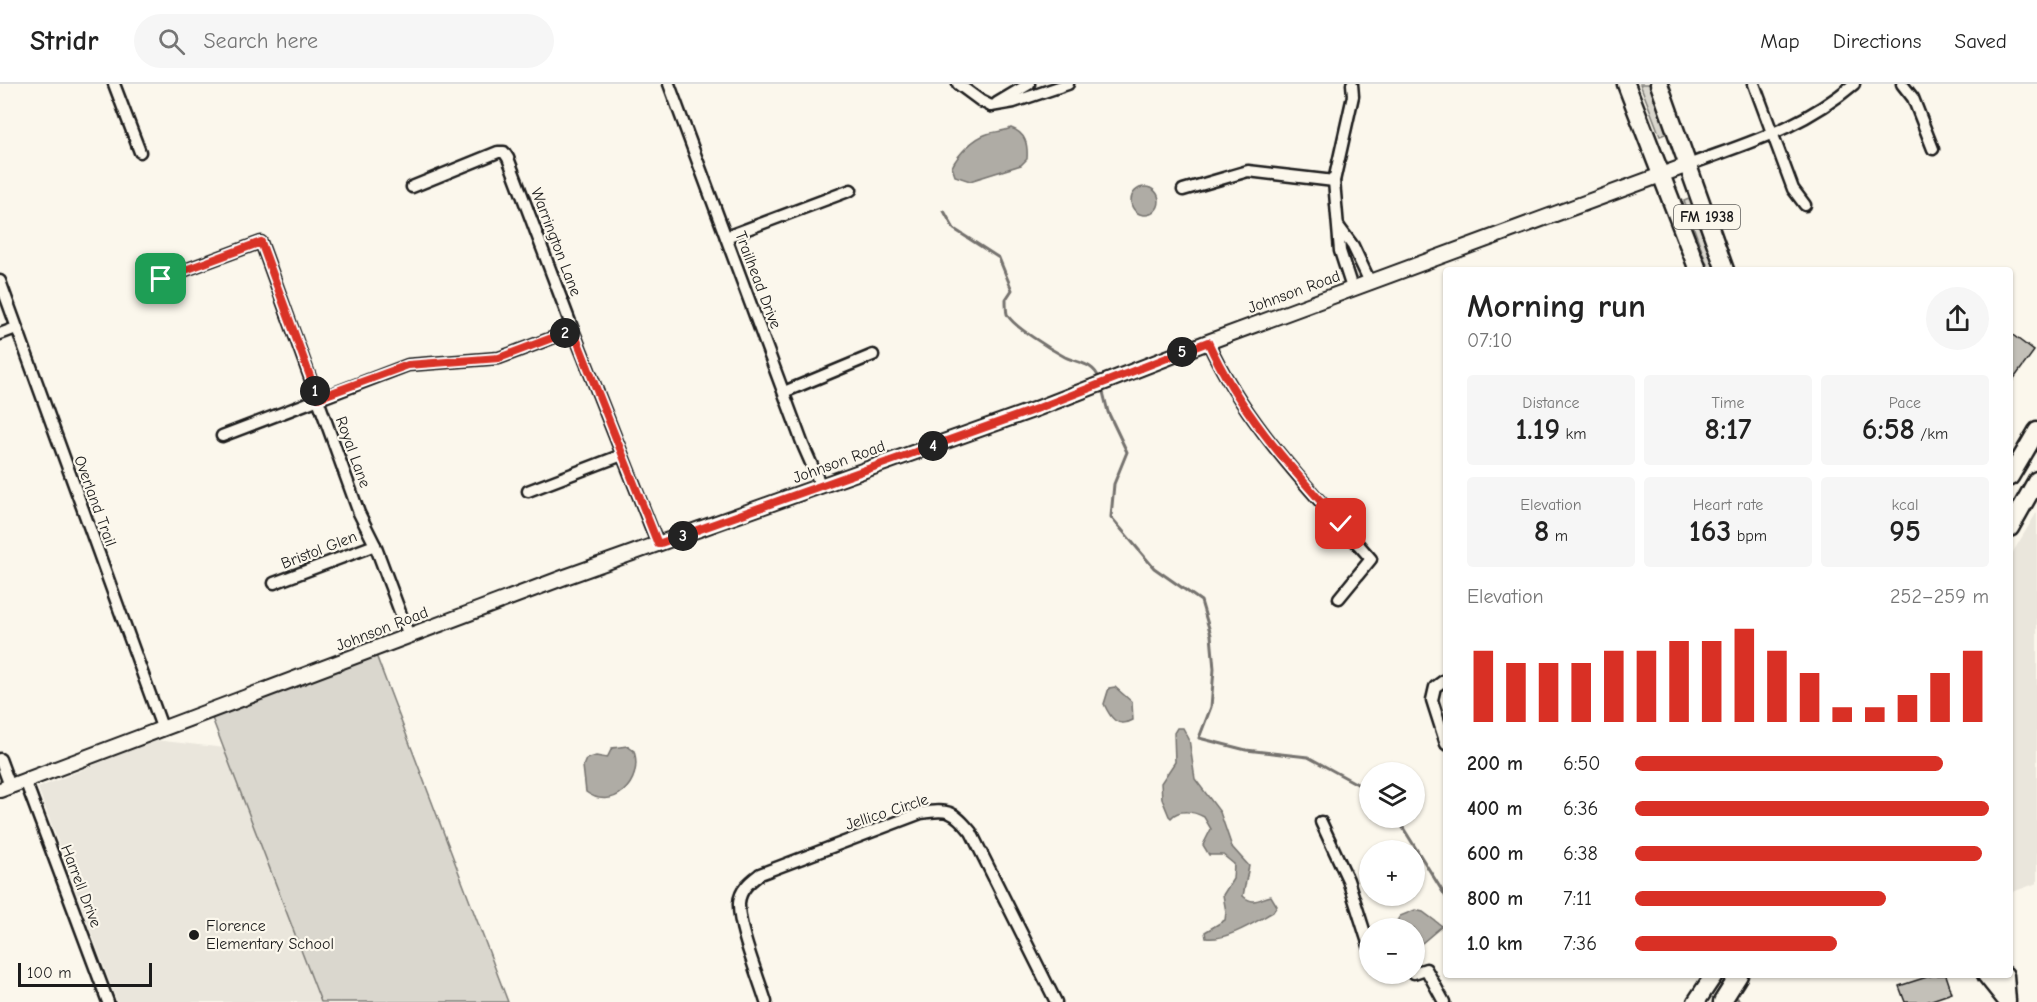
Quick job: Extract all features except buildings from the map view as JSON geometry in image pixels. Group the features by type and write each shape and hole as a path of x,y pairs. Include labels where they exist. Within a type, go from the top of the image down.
{"main road":[{"name":"FM 1938","path":"1626,84 1697,267"},
{"name":"FM 1938","path":"1659,84 1724,267"},
{"path":"2013,472 2037,431"},
{"path":"2013,523 2037,480"},
{"path":"1700,997 1712,978"},
{"path":"1722,1002 1737,978"},
{"path":"1988,978 2007,1001"},
{"path":"2005,978 2007,1001"}],"street":[{"path":"114,84 140,152"},
{"name":"Trailhead Drive","path":"669,84 821,486"},
{"path":"958,84 991,106 1014,102 1063,85"},
{"path":"991,106 1029,84"},
{"path":"1352,84 1353,96 1334,181 1340,251 1352,288"},
{"path":"1754,84 1793,189 1805,205"},
{"path":"1688,165 1772,135 1811,116 1854,84"},
{"path":"1902,84 1913,98 1933,150"},
{"name":"Warrington Lane","path":"412,187 498,152 504,152 658,544"},
{"name":"Johnson Road","path":"5,788 409,636 1110,381 1352,288 1688,165"},
{"path":"1183,190 1248,171 1334,181"},
{"path":"726,237 851,190"},
{"path":"1339,227 1353,246 1370,282"},
{"name":"Royal Lane","path":"161,279 261,242 360,513 375,545 409,636"},
{"name":"Overland Trail","path":"0,281 163,730"},
{"path":"0,334 16,328"},
{"path":"222,436 408,365 499,358 573,330"},
{"path":"1208,342 1222,374 1271,442 1371,558 1339,598"},
{"path":"784,392 873,355"},
{"path":"528,491 622,455"},
{"name":"Bristol Glen","path":"274,583 375,545"},
{"path":"1443,681 1432,692 1432,700 1443,735"},
{"path":"0,759 5,788"},
{"name":"Harrell Drive","path":"25,780 108,1002"},
{"name":"Jellico Circle","path":"766,1002 741,920 739,901 746,885 760,874 770,870 921,813 940,810 958,815 971,831 1056,1002"},
{"path":"1321,822 1348,880 1360,918"},
{"path":"1425,969 1444,1002"}],"shaded area":[{"path":"1640,84 1652,84 1670,132 1660,136"},
{"path":"1011,128 1023,136 1026,144 1027,159 1021,165 970,181 955,176 952,167 967,147 982,136"},
{"path":"1145,187 1155,191 1159,201 1155,211 1145,215 1135,211 1131,201 1135,191"},
{"path":"1689,199 1715,267 1708,267 1684,201"},
{"path":"2037,512 2037,883 2013,892 2013,552"},
{"path":"376,655 508,1002 321,1002 212,718"},
{"path":"1115,687 1132,702 1133,720 1118,722 1106,709 1104,704 1109,688"},
{"path":"1177,728 1183,728 1189,739 1195,779 1220,812 1232,847 1249,866 1243,896 1254,901 1271,896 1277,906 1273,912 1258,921 1222,937 1206,938 1205,932 1225,920 1223,895 1233,879 1234,864 1223,855 1209,855 1203,845 1211,829 1204,817 1186,812 1178,813 1171,818 1162,799 1161,783 1175,762 1174,733"},
{"name":"Florence Elementary School","path":"155,740 225,748 321,1002 117,1002 38,788"},
{"path":"627,746 634,751 636,763 634,774 624,791 606,799 586,792 583,766 586,759 596,756 607,758 612,748"},
{"path":"1415,910 1423,912 1442,926 1425,940 1425,918 1399,918"}],"waterway":[{"path":"944,211 954,229 999,258 1012,290 1006,299 1007,314 1010,319 1051,349 1090,367 1099,379"},
{"path":"1102,388 1108,412 1127,452 1114,484 1111,517 1154,568 1201,601 1211,635 1214,669 1211,707 1199,738 1246,750 1308,757 1359,785"},
{"path":"1403,828 1443,892"},
{"path":"1732,994 1741,1002"}],"place":[{"name":"Florence Elementary School","path":"194,935"}],"route":[{"path":"161,279 261,242 318,398 408,365 499,358 573,330 658,544 1036,409 1208,342 1222,374 1271,442 1341,524"}]}
